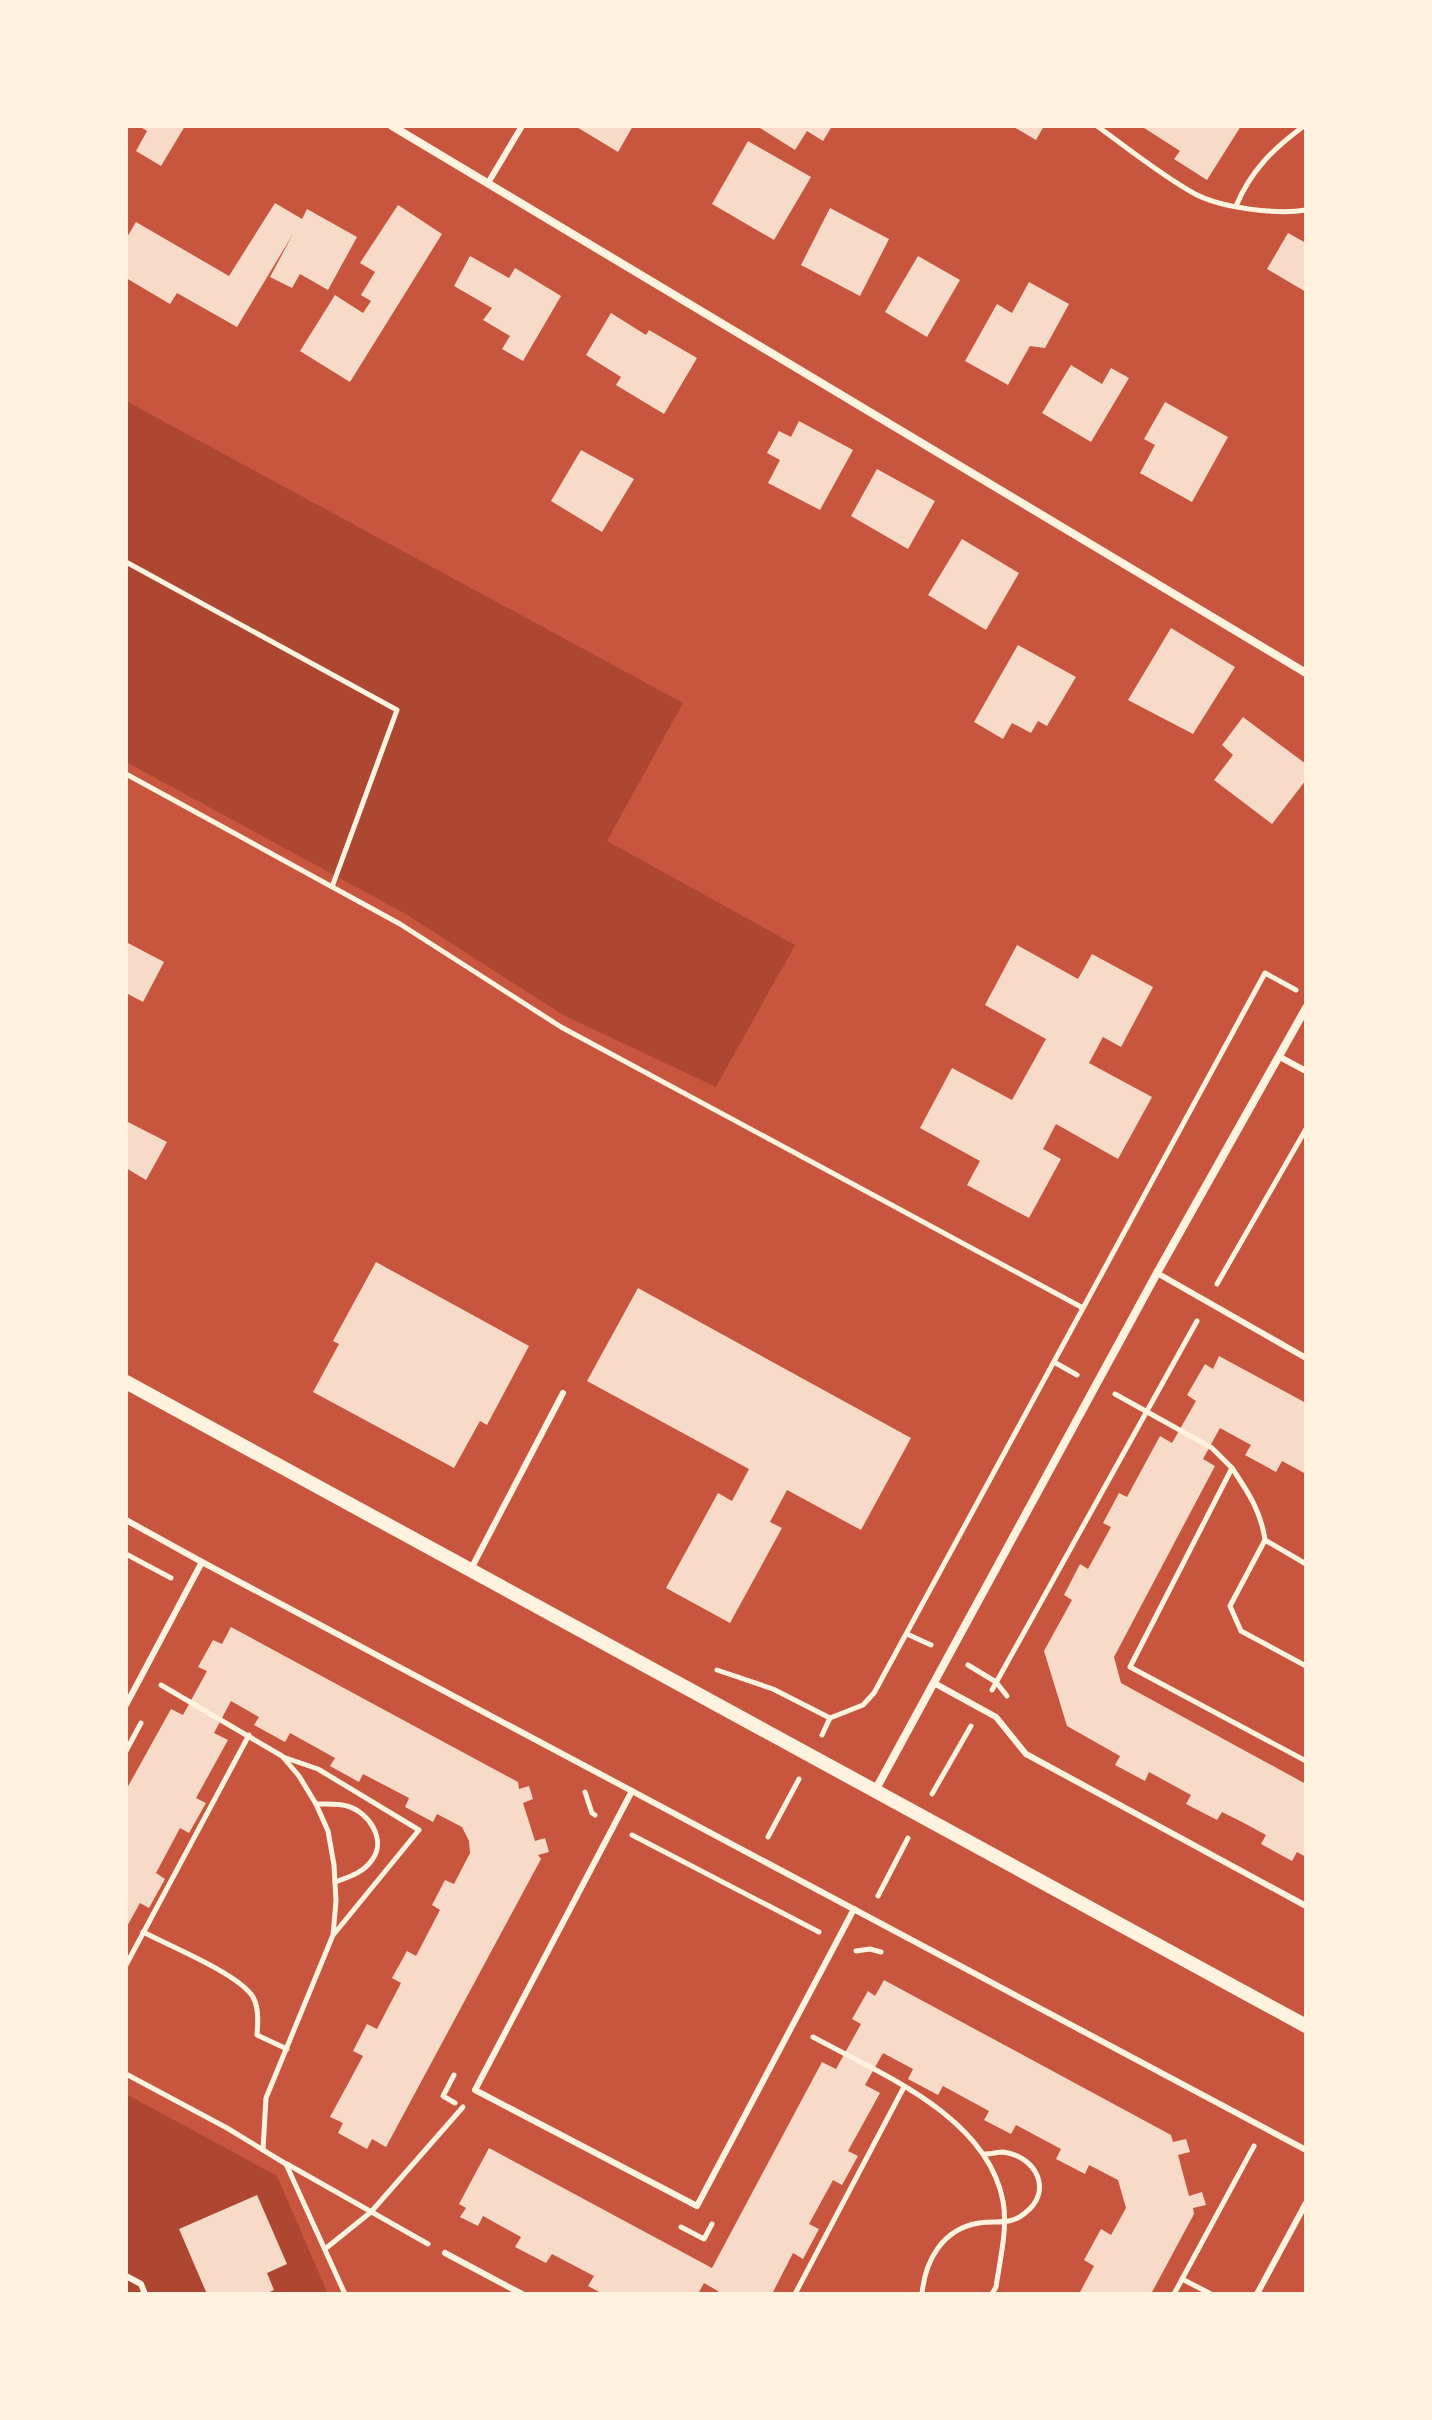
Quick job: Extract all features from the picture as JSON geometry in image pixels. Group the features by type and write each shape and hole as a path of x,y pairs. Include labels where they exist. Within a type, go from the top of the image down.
{"street":[{"path":"392,126 1306,673"},
{"path":"876,1789 1157,1273 1306,1008"},
{"path":"126,1382 1306,2026"}],"lane":[{"path":"488,183 522,126"},
{"path":"1278,1056 1306,1071"},
{"path":"1157,1273 1306,1358"},
{"path":"471,1569 563,1393"},
{"path":"126,1520 1306,2150"},
{"path":"126,1705 202,1562"},
{"path":"934,1683 996,1717 1026,1754 1306,1906"},
{"path":"632,1791 475,2090 697,2206 854,1909"},
{"path":"1257,2294 1306,2203"},
{"path":"445,2253 522,2294"},
{"path":"126,2276 141,2284 145,2294"}],"path":[{"path":"1097,126 1198,195 1236,206 1288,213 1306,210"},
{"path":"1236,206 1245,184 1262,160 1304,126"},
{"path":"126,562 397,710 332,887"},
{"path":"126,774 400,924 561,1027 1083,1308"},
{"path":"757,1858 830,1718 863,1705 874,1693 1265,973 1306,996"},
{"path":"867,1918 921,1814 1306,1129"},
{"path":"1147,1411 1212,1448 1232,1468 1255,1502 1265,1540 1230,1606 1241,1631 1306,1666"},
{"path":"1232,1468 1130,1667 1306,1761"},
{"path":"1265,1540 1306,1564"},
{"path":"907,1634 950,1654 996,1682 1013,1705"},
{"path":"707,1665 721,1673 773,1689 830,1718"},
{"path":"161,1685 282,1756 318,1769 419,1830 333,1935 266,2098 263,2150"},
{"path":"126,1965 249,1735"},
{"path":"282,1756 299,1776 328,1831 335,1882 333,1935"},
{"path":"316,1804 348,1806 373,1824 376,1834 378,1845 373,1860 356,1875 335,1882"},
{"path":"143,1932 241,1982 254,1999 259,2019 257,2035 287,2049"},
{"path":"806,2050 813,2037 904,2087 949,2116 985,2154 1003,2200 1004,2223 996,2287 992,2294"},
{"path":"325,2249 371,2212 463,2107 443,2096 458,2068"},
{"path":"126,2074 445,2253"},
{"path":"795,2294 904,2087"},
{"path":"1174,2294 1264,2127"},
{"path":"922,2294 928,2264 945,2240 958,2230 978,2223 1004,2223 1017,2219 1035,2204 1041,2186 1039,2175 1019,2157 1002,2152 985,2154"},
{"path":"286,2164 345,2294"},
{"path":"677,2224 704,2239 718,2212"},
{"path":"1182,2279 1211,2294"}],"shaded area":[{"path":"126,401 683,703 607,841 795,945 716,1087 563,1015 404,913 126,762"},
{"path":"126,2094 277,2176 328,2294 126,2294"}],"building":[{"path":"139,126 185,126 161,166 136,151 147,131"},
{"path":"575,126 633,126 618,152"},
{"path":"757,126 832,126 823,141 807,131 795,150"},
{"path":"1012,126 1044,126 1036,140"},
{"path":"1141,126 1241,126 1207,180 1174,159 1180,151"},
{"path":"748,141 811,177 774,240 712,204"},
{"path":"275,203 302,219 307,209 357,237 328,290 300,274 292,288 270,277 293,234 237,327 177,293 170,304 126,278 126,239 136,222 229,276"},
{"path":"398,205 442,234 350,382 300,351 335,295 363,313 371,301 361,295 375,272 360,263"},
{"path":"830,208 889,239 860,296 801,265"},
{"path":"1288,233 1306,243 1306,292 1267,269"},
{"path":"470,256 509,278 515,268 561,296 523,361 502,349 510,336 483,320 492,308 454,286"},
{"path":"918,256 960,280 927,337 885,312"},
{"path":"1029,282 1069,304 1045,348 1030,346 1008,385 965,361 997,304 1012,313"},
{"path":"611,313 646,335 649,330 697,358 664,414 616,385 621,377 586,355"},
{"path":"1071,365 1102,384 1111,368 1129,378 1091,442 1042,413"},
{"path":"1165,402 1228,437 1192,502 1140,473 1155,445 1144,439"},
{"path":"799,421 853,450 820,510 768,483 780,460 767,453 779,431 791,437"},
{"path":"581,450 634,479 602,532 551,501"},
{"path":"877,469 935,501 908,549 851,516"},
{"path":"962,539 1019,573 986,630 928,595"},
{"path":"1171,628 1235,667 1193,734 1128,700"},
{"path":"1018,645 1076,677 1047,726 1038,721 1031,733 1012,723 1003,739 974,722"},
{"path":"1243,717 1306,764 1306,780 1272,824 1214,780 1233,755 1222,745"},
{"path":"126,942 164,962 143,1002 126,993"},
{"path":"1017,945 1078,979 1092,954 1153,987 1121,1047 1103,1037 1089,1063 1152,1097 1118,1159 1056,1124 1043,1149 1061,1159 1029,1218 967,1185 980,1161 920,1128 952,1068 1012,1100 1046,1039 985,1005"},
{"path":"126,1121 167,1142 146,1180 126,1168"},
{"path":"376,1262 529,1346 487,1425 480,1421 454,1468 313,1392 339,1344 333,1341"},
{"path":"638,1288 911,1438 861,1530 787,1490 770,1522 782,1528 730,1623 666,1588 718,1493 732,1501 749,1469 587,1381"},
{"path":"1219,1356 1306,1403 1306,1474 1282,1461 1276,1472 1245,1455 1251,1445 1220,1428 1203,1459 1215,1466 1114,1657 1121,1683 1306,1784 1306,1857 1297,1852 1292,1861 1261,1844 1266,1835 1222,1812 1217,1820 1186,1804 1191,1795 1149,1772 1145,1781 1115,1765 1120,1756 1067,1726 1044,1651 1072,1600 1064,1595 1080,1564 1088,1569 1111,1527 1103,1523 1119,1493 1127,1497 1160,1436 1172,1443 1196,1401 1187,1395 1205,1364 1213,1369"},
{"path":"231,1627 518,1782 519,1789 529,1786 533,1799 523,1803 535,1841 545,1838 549,1852 538,1855 541,1859 386,2147 372,2139 367,2149 338,2133 343,2123 330,2117 363,2056 353,2051 367,2024 377,2029 401,1983 392,1978 407,1951 416,1956 440,1910 432,1905 445,1880 454,1884 470,1853 469,1841 462,1827 437,1814 433,1822 405,1807 409,1798 363,1774 359,1782 330,1766 335,1758 290,1733 285,1742 254,1725 259,1717 231,1701 214,1733 228,1740 196,1798 206,1803 189,1833 180,1828 156,1873 165,1879 149,1908 140,1903 126,1928 126,1790 171,1709 183,1715 207,1671 198,1667 213,1640 222,1644"},
{"path":"884,1980 1171,2135 1173,2142 1186,2139 1190,2152 1178,2155 1189,2196 1202,2192 1206,2205 1193,2208 1194,2214 1151,2294 1079,2294 1094,2266 1084,2260 1101,2229 1111,2235 1126,2208 1118,2180 1089,2165 1085,2174 1056,2159 1061,2149 1016,2125 1011,2134 984,2120 989,2111 943,2086 938,2095 908,2079 913,2069 883,2053 865,2085 880,2093 848,2151 858,2156 842,2185 833,2180 809,2224 819,2229 803,2259 793,2253 772,2294 717,2294 718,2291 704,2283 698,2294 603,2294 588,2286 594,2276 552,2254 546,2263 515,2247 521,2237 483,2216 478,2226 460,2217 466,2208 459,2204 489,2148 712,2268 822,2062 836,2069 861,2024 852,2019 868,1991 875,1996"},
{"path":"257,2195 287,2264 267,2273 274,2290 265,2294 207,2294 179,2229"}]}
